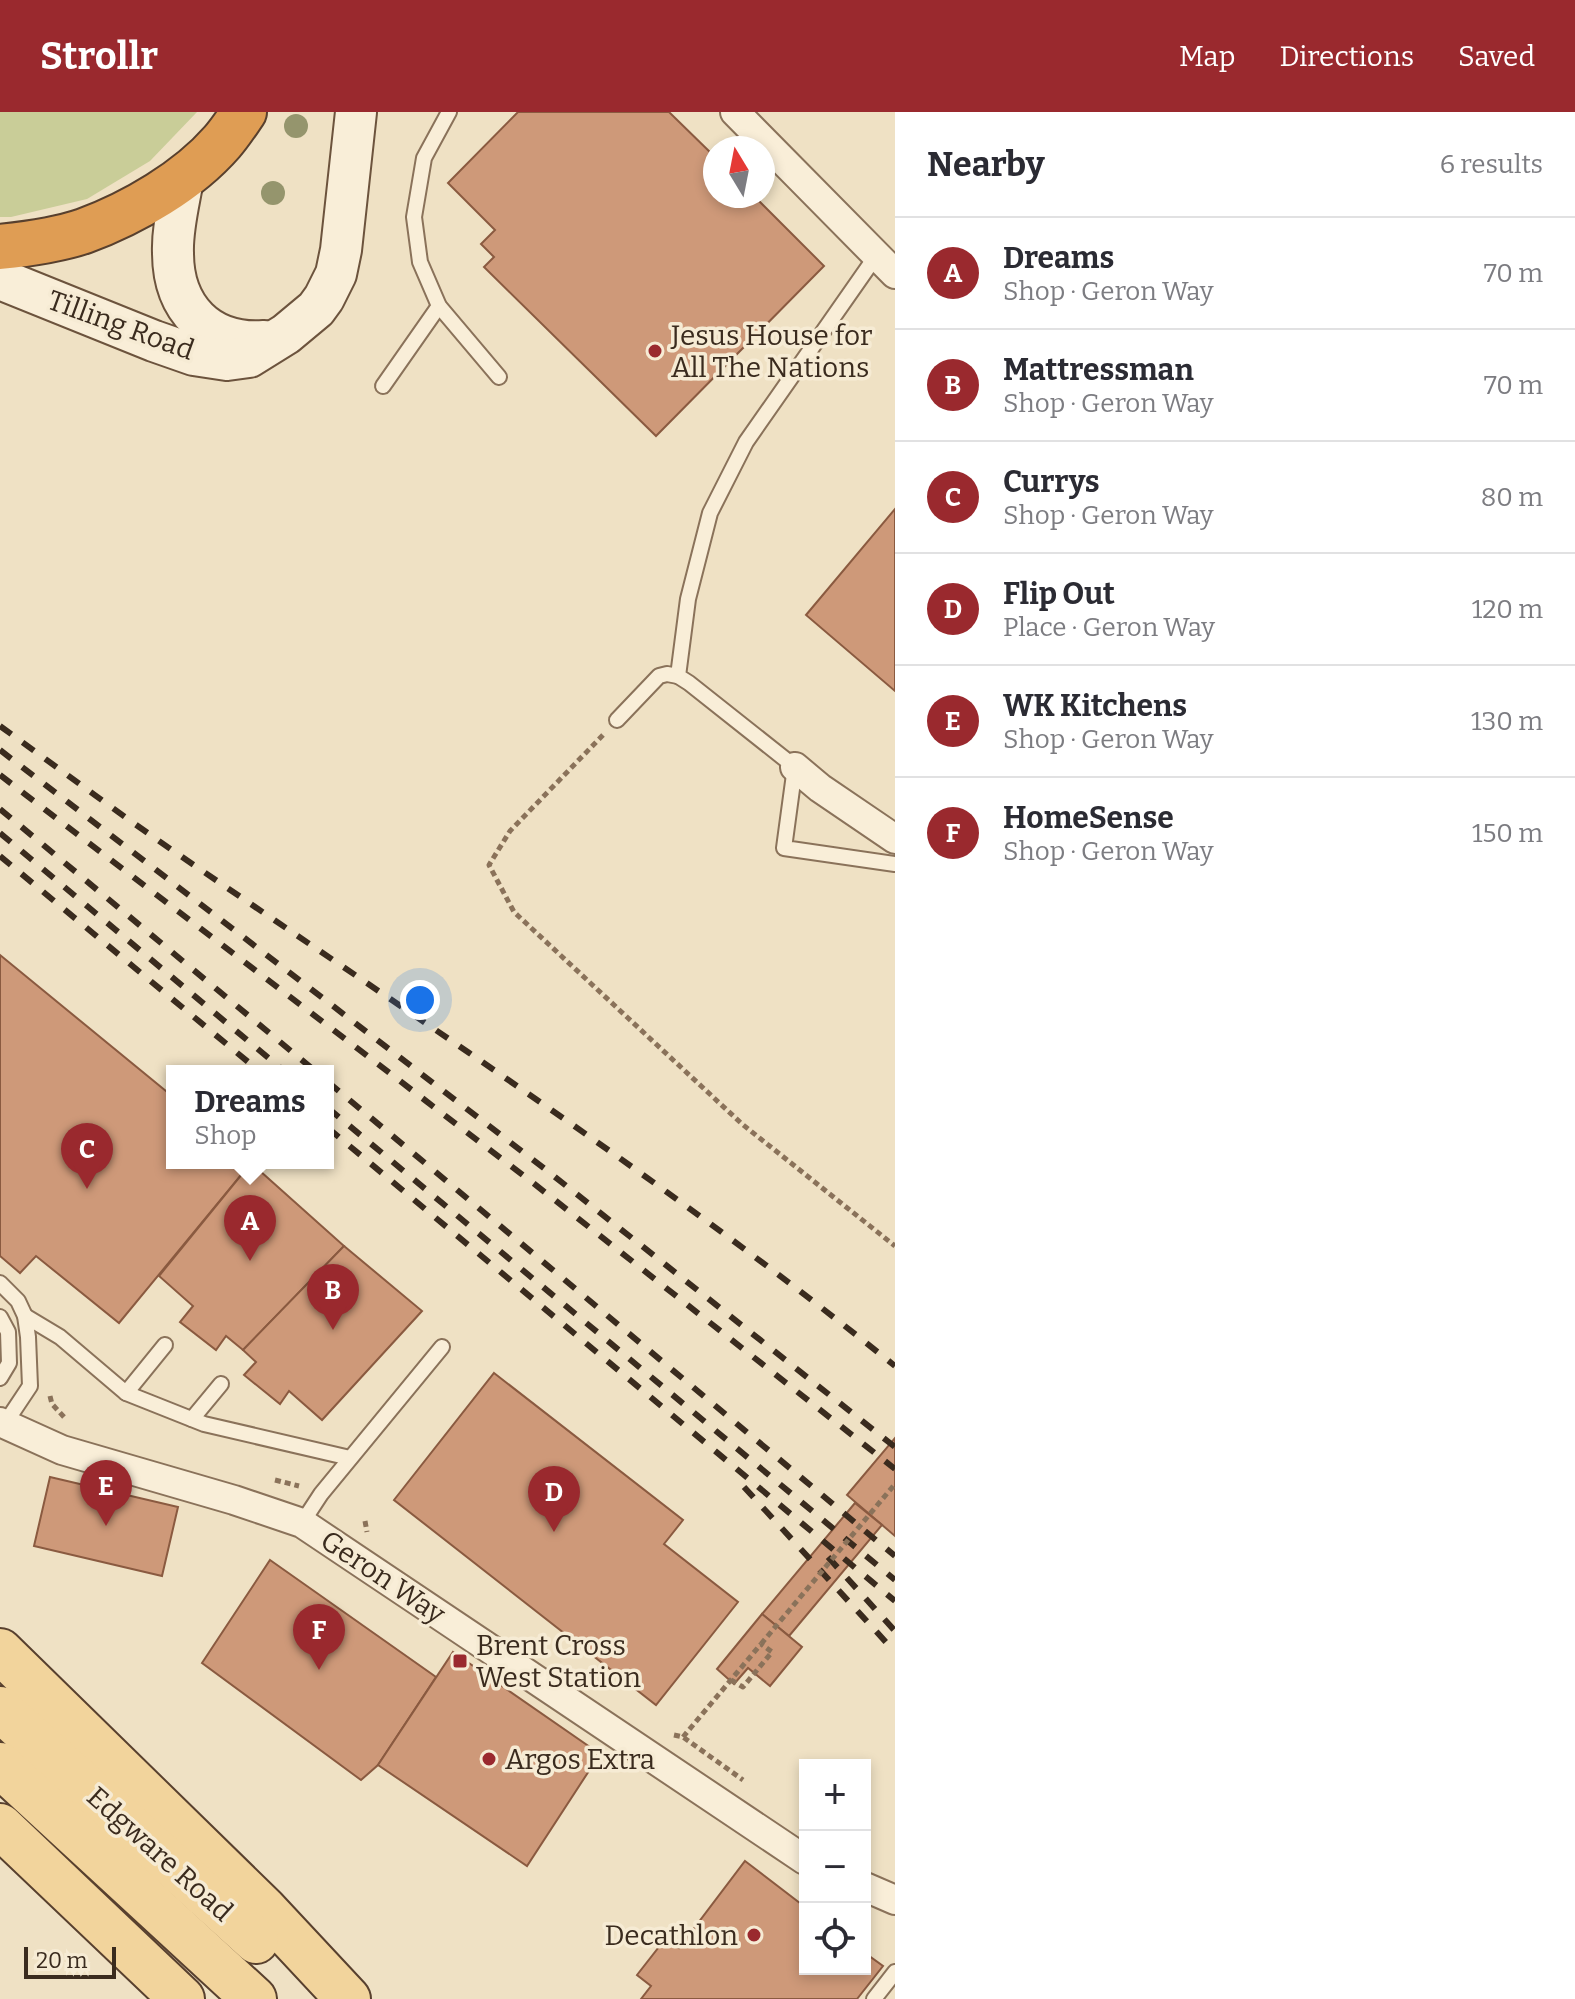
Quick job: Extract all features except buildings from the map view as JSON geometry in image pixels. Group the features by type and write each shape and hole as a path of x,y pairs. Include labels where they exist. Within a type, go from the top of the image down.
{"highway":[{"path":"0,247 83,231 128,211 183,179 222,142 244,112"}],"main road":[{"path":"0,1651 264,1909 348,1999"},
{"name":"Edgware Road","path":"0,1709 321,1999"},
{"name":"Edgware Road","path":"0,1765 254,1999"},
{"path":"3,1836 182,1999"}],"street":[{"name":"Tilling Road","path":"0,279 194,355 227,360 249,357 286,334 316,309 336,274 356,112"},
{"path":"735,112 886,265"},
{"name":"Tilling Road","path":"183,179 172,253 175,280 184,303 202,323 221,336 259,341 286,334"},
{"path":"795,767 820,788 895,839"},
{"name":"Geron Way","path":"1,1424 62,1450 302,1523 799,1856"},
{"path":"871,1890 895,1900"}],"lane":[{"path":"449,112 424,158 414,217 420,262 439,306 499,377"},
{"path":"678,676 688,599 710,513 746,442 886,265"},
{"path":"383,386 439,306"},
{"path":"617,720 659,676 678,676 795,767 784,848 895,864"},
{"path":"0,1283 18,1301 25,1316 30,1386 1,1424"},
{"path":"25,1316 60,1337 126,1393 204,1424 350,1458"},
{"path":"0,1317 8,1332 9,1363 0,1378"},
{"path":"126,1393 165,1345"},
{"path":"302,1523 321,1494 442,1347"},
{"path":"192,1419 221,1384"},
{"path":"874,1999 895,1972"}],"path":[{"path":"617,720 510,831 489,865 501,888 514,912 742,1124 895,1246"},
{"path":"738,1776 683,1737 895,1484"},
{"path":"731,1680 743,1687 754,1674 772,1652 761,1644"}],"green space":[{"path":"0,112 197,112 150,161 87,199 11,217 0,217"}],"railway":[{"path":"0,726 150,835 629,1165 808,1297 895,1366"},
{"path":"0,750 545,1169 895,1447"},
{"path":"0,775 532,1182 895,1469"},
{"path":"0,809 308,1065"},
{"path":"0,833 277,1065"},
{"path":"0,856 252,1065"},
{"path":"334,1087 895,1556"},
{"path":"334,1113 895,1580"},
{"path":"334,1133 895,1601"},
{"path":"744,1487 895,1652"},
{"path":"828,1557 895,1631"}],"place":[{"name":"Jesus House for All The Nations","path":"655,351"},
{"name":"Currys","path":"87,1189"},
{"name":"Dreams","path":"250,1261"},
{"name":"Mattressman","path":"333,1330"},
{"name":"WK Kitchens","path":"106,1526"},
{"name":"Flip Out","path":"554,1532"},
{"name":"Brent Cross West Station","path":"460,1661"},
{"name":"HomeSense","path":"319,1670"},
{"name":"Argos Extra","path":"489,1759"},
{"name":"Decathlon","path":"754,1935"}]}
